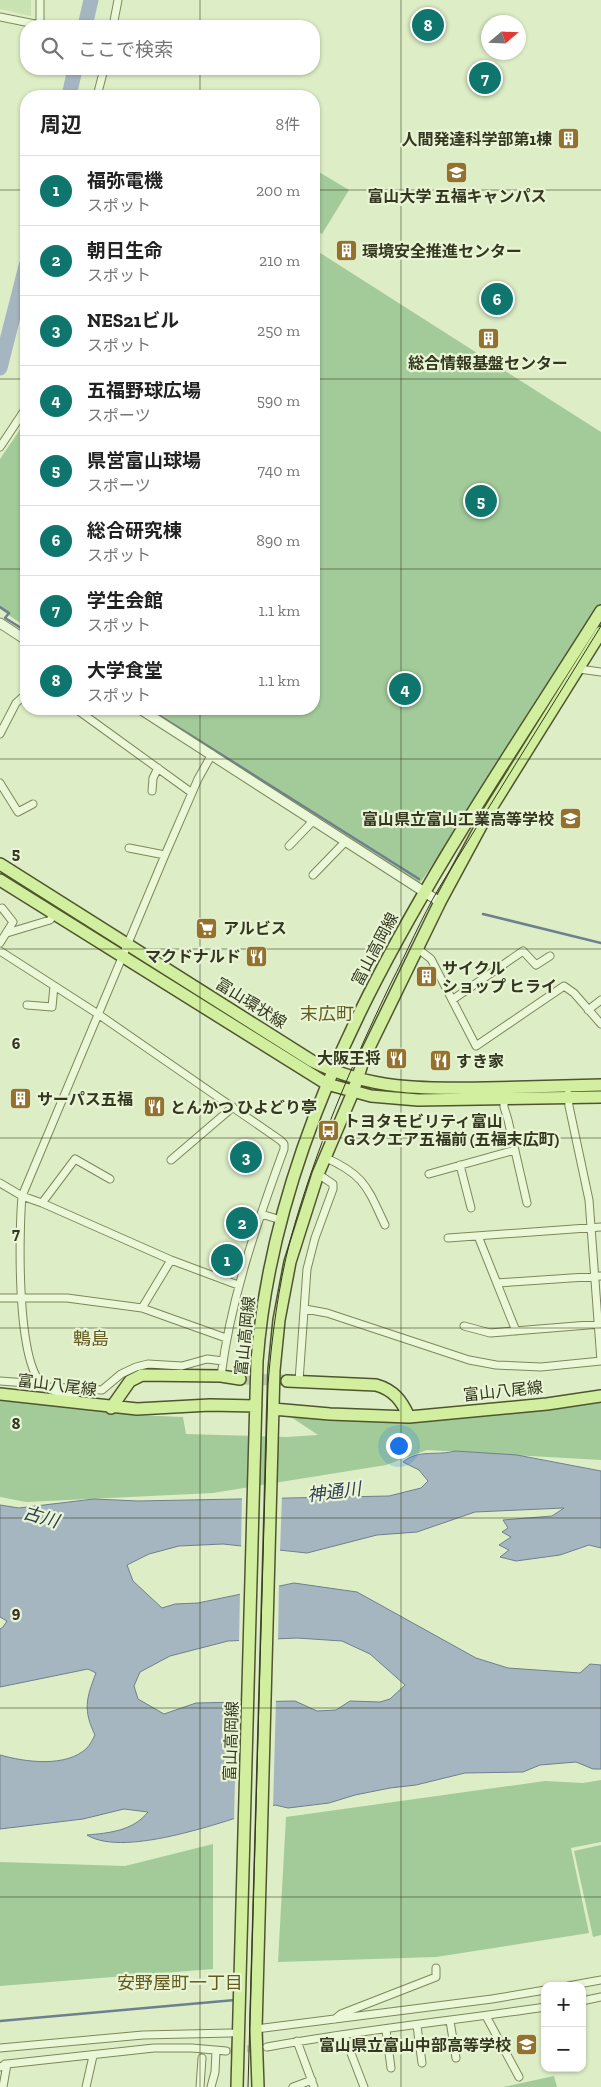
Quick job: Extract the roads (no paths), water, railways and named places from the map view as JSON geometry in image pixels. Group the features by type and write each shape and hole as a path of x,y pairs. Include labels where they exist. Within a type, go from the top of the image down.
{"main road":[{"name":"富山高岡線","path":"237,2087 235,2029 256,1409 261,1318 269,1270 281,1220 302,1151 332,1071 353,1024 425,891 601,611"},
{"name":"富山高岡線","path":"258,2087 256,2027 274,1370 281,1310 290,1262 324,1157 353,1092 364,1058 417,948 495,802 601,632"},
{"name":"富山環状線","path":"0,864 312,1061 332,1071 357,1079 412,1088 601,1085"},
{"name":"富山環状線","path":"0,880 327,1084 371,1096 418,1100 601,1098"},
{"name":"富山八尾線","path":"111,1408 130,1381 142,1375 221,1376 240,1379"},
{"path":"287,1380 376,1385 385,1388 398,1398 408,1417"},
{"name":"富山八尾線","path":"0,1394 111,1408 136,1409 210,1405 256,1409"},
{"name":"富山八尾線","path":"273,1412 408,1417 601,1396"}],"street":[{"path":"40,0 40,20"},
{"path":"114,20 118,0"},
{"path":"0,17 20,21"},
{"path":"99,90 102,75"},
{"path":"0,447 20,417"},
{"path":"0,623 20,636"},
{"path":"579,669 601,672"},
{"path":"0,734 16,703 20,699"},
{"path":"84,715 192,793"},
{"path":"150,715 440,902"},
{"path":"90,1405 44,1385 34,1370 20,1298 22,1196 165,855 192,793 212,754"},
{"path":"152,791 153,778 158,768"},
{"path":"0,783 18,812 33,804"},
{"path":"290,846 314,820"},
{"path":"313,875 346,841"},
{"path":"129,848 165,855"},
{"path":"0,943 13,922 2,908"},
{"path":"7,933 50,920 54,914"},
{"path":"417,948 431,959 476,1046 564,986 574,993 601,1024"},
{"path":"0,951 98,1014 284,1144 284,1149 260,1214 238,1286 226,1338 221,1376"},
{"path":"452,1000 523,951 536,965 550,956"},
{"path":"27,1005 52,1007 54,986"},
{"path":"588,1010 601,1000"},
{"path":"305,1309 327,1313 469,1360 496,1365 541,1368 601,1361 598,1276 589,1200 568,1098 568,1086"},
{"path":"504,1088 504,1107 527,1203"},
{"path":"171,1160 233,1107"},
{"path":"429,1174 515,1150"},
{"path":"324,1157 343,1165 358,1176 366,1186 385,1225"},
{"path":"42,1203 76,1159 110,1179"},
{"path":"460,1165 471,1208"},
{"path":"299,1381 309,1258 333,1189 333,1184 318,1174"},
{"path":"0,1183 22,1196 171,1260 238,1286"},
{"path":"260,1214 281,1220"},
{"path":"448,1238 601,1227"},
{"path":"478,1236 516,1331"},
{"path":"142,1308 171,1260"},
{"path":"497,1283 598,1276"},
{"path":"0,1298 67,1298 142,1308 226,1338"},
{"path":"464,1326 490,1333 599,1324"},
{"path":"0,1380 102,1390 120,1374 148,1364 182,1366 207,1358 223,1361"},
{"path":"335,2020 341,2014 436,1977 436,1968"},
{"path":"586,1983 601,1980"},
{"path":"256,2027 335,2020 541,1991"},
{"path":"586,2000 601,1997"},
{"path":"267,2047 297,2041 541,2008"},
{"path":"486,2016 518,2077"},
{"path":"450,2021 456,2058"},
{"path":"417,2026 422,2062"},
{"path":"0,2048 235,2029"},
{"path":"386,2030 391,2068"},
{"path":"344,2035 364,2087"},
{"path":"293,2087 313,2084 297,2041"},
{"path":"3,2087 2,2065 154,2048 192,2048 226,2051"},
{"path":"212,2087 216,2051"},
{"path":"86,2087 93,2056"},
{"path":"200,2087 202,2058"}],"water":[{"path":"448,1452 517,1455 601,1471 601,1548 589,1545 560,1555 516,1561 500,1557 509,1550 499,1545 511,1537 502,1532 508,1528 503,1520 552,1516 564,1508 475,1512 417,1532 377,1535 307,1553 223,1544 179,1546 149,1554 127,1565 133,1581 162,1608 175,1604 198,1603 294,1583 357,1592 476,1658 508,1668 580,1673 590,1664 601,1665 601,1769 593,1769 576,1762 540,1765 523,1772 465,1773 416,1785 355,1795 329,1803 288,1808 275,1805 207,1827 152,1840 104,1841 87,1835 112,1832 128,1827 148,1812 124,1809 83,1819 0,1829 0,1755 21,1760 45,1762 68,1759 87,1748 95,1735 87,1711 87,1704 96,1673 88,1669 0,1687 0,1629 7,1621 0,1617 0,1505 19,1508 94,1499 138,1501 389,1496 421,1488 428,1481 419,1470 403,1462 422,1454","holes":["297,1638 342,1641 370,1654 405,1685 390,1699 380,1702 350,1701 336,1710 317,1711 295,1701 196,1703 164,1714 138,1699 134,1686 140,1672 170,1656 228,1641"]}],"waterway":[{"name":"古川","path":"86,20 91,0"},
{"name":"古川","path":"70,90 74,75"},
{"name":"古川","path":"0,368 20,290"},
{"path":"0,607 9,613 5,618 20,627"},
{"path":"159,715 419,879"},
{"path":"483,914 601,943"},
{"path":"0,2021 235,2000"}],"tunnel":[{"path":"240,1379 283,1380"},
{"path":"226,2051 259,2048"}],"tram line":[{"path":"248,2087 268,1384 276,1312 290,1241 310,1175 334,1110 376,1014 426,912 601,626"}],"place":[{"name":"大学食堂","path":"428,25"},
{"name":"学生会館","path":"485,78"},
{"name":"人間発達科学部第1棟","path":"568,139"},
{"name":"富山大学 五福キャンパス","path":"457,172"},
{"name":"環境安全推進センター","path":"346,251"},
{"name":"総合研究棟","path":"497,299"},
{"name":"総合情報基盤センター","path":"488,339"},
{"name":"県営富山球場","path":"481,501"},
{"name":"五福野球広場","path":"405,689"},
{"name":"富山県立富山工業高等学校","path":"570,819"},
{"name":"アルビス","path":"207,928"},
{"name":"マクドナルド","path":"257,956"},
{"name":"サイクル ショップ ヒライ","path":"426,977"},
{"name":"大阪王将","path":"397,1058"},
{"name":"すき家","path":"440,1061"},
{"name":"サーパス五福","path":"21,1099"},
{"name":"とんかつ ひよどり亭","path":"154,1107"},
{"name":"トヨタモビリティ富山 Gスクエア五福前 (五福末広町)","path":"328,1130"},
{"name":"NES21ビル","path":"246,1157"},
{"name":"朝日生命","path":"242,1223"},
{"name":"福弥電機","path":"227,1260"},
{"name":"富山県立富山中部高等学校","path":"527,2045"}],"district":[{"name":"末広町","path":"327,1014"},
{"name":"鵯島","path":"91,1339"},
{"name":"安野屋町一丁目","path":"180,1983"}],"water label":[{"name":"神通川","path":"334,1492"}]}
